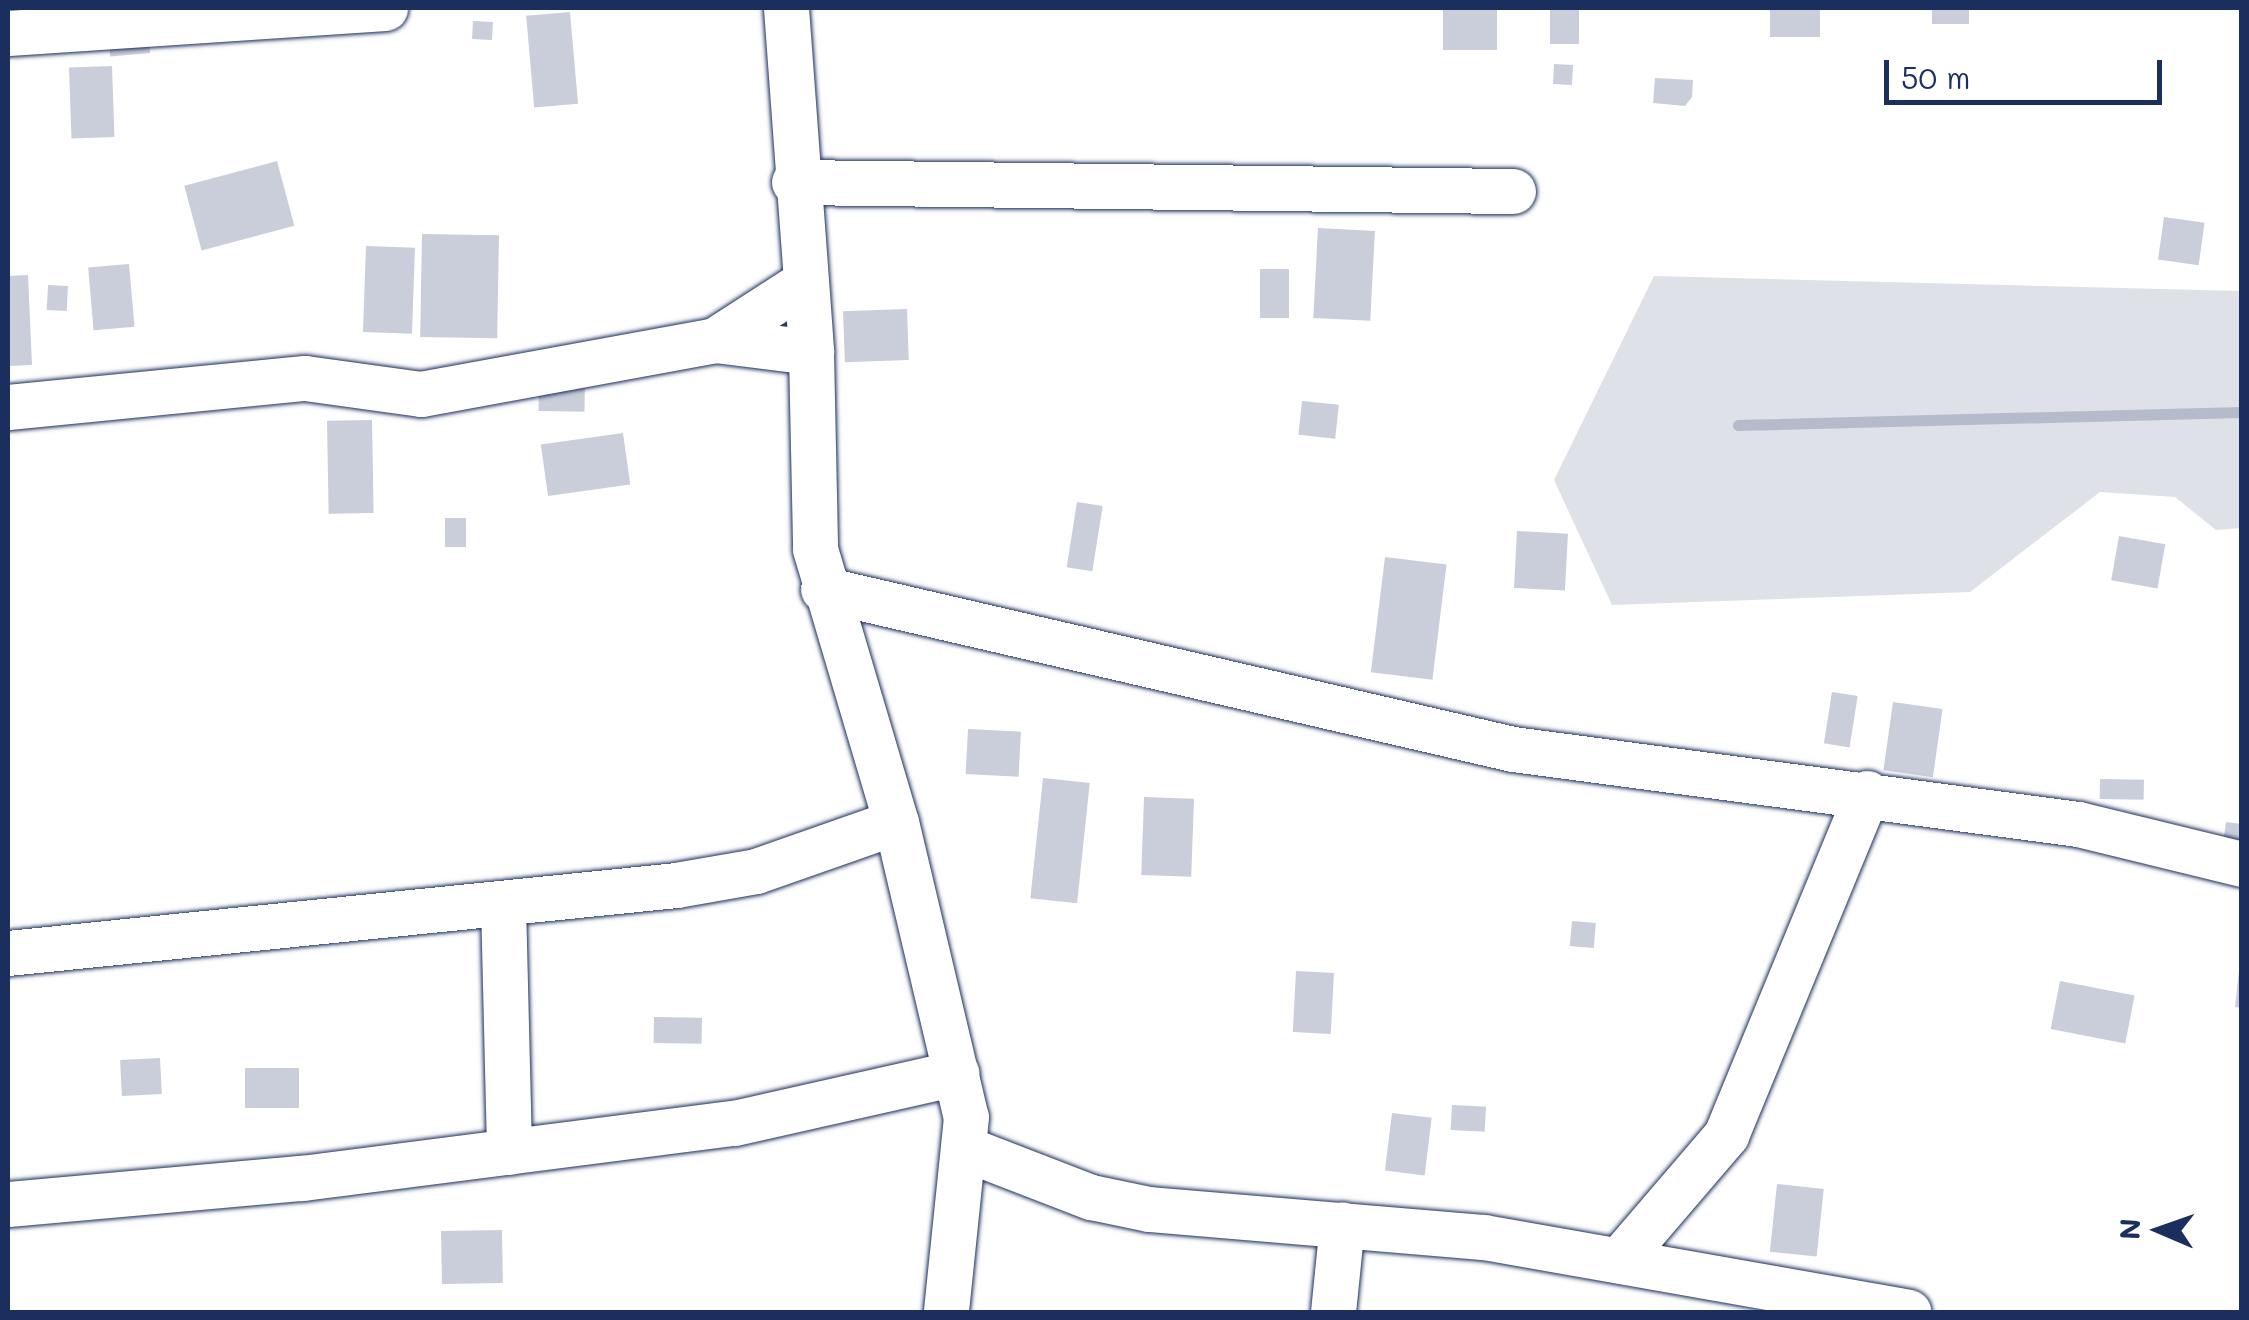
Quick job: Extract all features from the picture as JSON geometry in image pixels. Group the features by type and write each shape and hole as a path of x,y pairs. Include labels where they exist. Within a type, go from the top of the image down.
{"street":[{"path":"8,33 385,8"},
{"path":"786,8 794,182 811,352 823,589 896,822 956,1072 969,1150 946,1312"},
{"path":"794,182 1512,191"},
{"path":"715,340 802,284"},
{"path":"8,407 306,378 421,394 715,340 811,352"},
{"path":"823,589 1513,749 1687,777 1866,794 2078,824 2242,864"},
{"path":"1619,1260 1726,1135 1866,794"},
{"path":"8,953 502,903 756,871 896,822"},
{"path":"502,903 509,1152"},
{"path":"8,1204 509,1152 734,1123 956,1072"},
{"path":"969,1150 1092,1196 1150,1208 1342,1224 1619,1260 1908,1312"},
{"path":"1332,1312 1342,1224"}],"shaded area":[{"path":"1654,276 2241,291 2241,528 2216,530 2175,497 2100,492 1970,592 1612,605 1554,480"}],"building":[{"path":"1443,8 1497,8 1497,50 1443,50"},
{"path":"1550,8 1579,8 1579,44 1550,44"},
{"path":"1770,8 1820,8 1820,37 1770,37"},
{"path":"1932,8 1969,8 1969,24 1932,24"},
{"path":"570,12 578,104 534,107 526,16"},
{"path":"473,21 493,22 492,40 472,39"},
{"path":"148,30 150,53 110,56 108,33"},
{"path":"1554,64 1573,65 1572,85 1553,84"},
{"path":"112,66 114,137 72,138 69,68"},
{"path":"1655,78 1693,80 1692,97 1685,106 1653,103"},
{"path":"277,161 294,226 202,251 184,186"},
{"path":"2164,217 2205,223 2199,265 2158,260"},
{"path":"1318,228 1375,231 1370,321 1313,318"},
{"path":"422,234 499,235 497,338 420,337"},
{"path":"366,246 415,248 412,334 363,332"},
{"path":"129,264 134,327 94,330 88,268"},
{"path":"1260,269 1289,269 1289,318 1260,318"},
{"path":"28,275 32,365 8,366 8,276"},
{"path":"48,285 68,286 67,311 47,310"},
{"path":"907,309 909,360 845,362 843,311"},
{"path":"539,382 585,383 584,412 538,411"},
{"path":"1302,401 1339,405 1335,439 1298,435"},
{"path":"372,420 374,513 329,514 327,421"},
{"path":"623,433 630,484 548,496 541,445"},
{"path":"1077,502 1103,506 1092,571 1067,567"},
{"path":"445,518 466,518 466,547 445,547"},
{"path":"1517,531 1568,534 1565,591 1514,588"},
{"path":"2119,536 2165,544 2157,588 2111,580"},
{"path":"1385,557 1447,565 1432,680 1371,672"},
{"path":"1832,692 1858,696 1850,747 1824,743"},
{"path":"1893,702 1943,709 1933,777 1883,770"},
{"path":"968,729 1021,732 1019,777 966,774"},
{"path":"1043,778 1090,783 1077,903 1030,898"},
{"path":"2100,779 2144,780 2144,800 2100,799"},
{"path":"1144,797 1194,799 1191,877 1141,875"},
{"path":"2226,822 2242,824 2242,853 2222,851"},
{"path":"1572,921 1596,923 1594,948 1570,946"},
{"path":"2242,944 2242,1008 2235,1007"},
{"path":"1296,971 1334,973 1331,1034 1293,1032"},
{"path":"2060,981 2135,996 2125,1044 2051,1029"},
{"path":"654,1017 702,1018 702,1044 654,1043"},
{"path":"160,1058 162,1094 122,1096 120,1060"},
{"path":"245,1068 299,1068 299,1108 245,1108"},
{"path":"1452,1105 1486,1107 1485,1132 1451,1130"},
{"path":"1392,1113 1432,1118 1425,1175 1385,1171"},
{"path":"1777,1184 1824,1189 1817,1257 1770,1252"},
{"path":"502,1230 503,1283 442,1284 441,1231"}],"waterway":[{"path":"1738,425 2242,412"}]}
